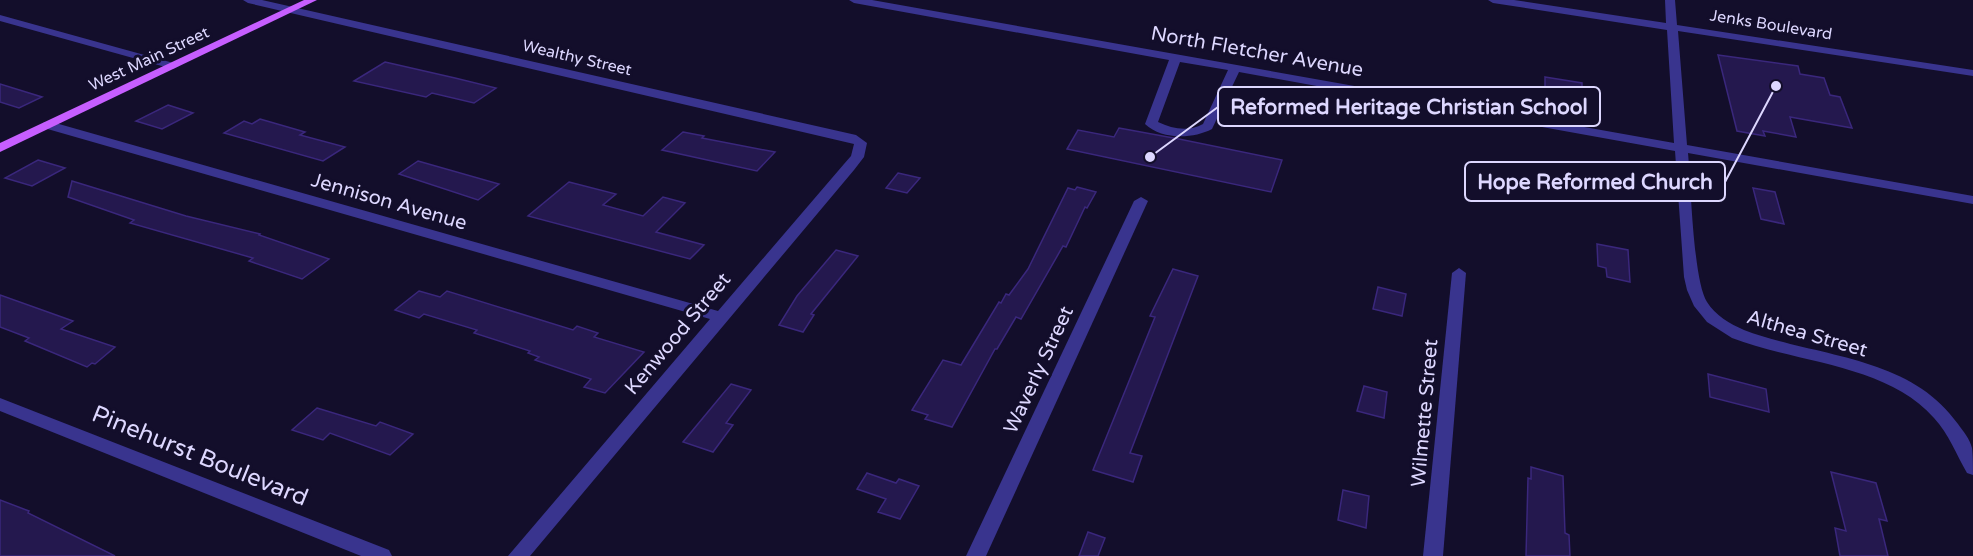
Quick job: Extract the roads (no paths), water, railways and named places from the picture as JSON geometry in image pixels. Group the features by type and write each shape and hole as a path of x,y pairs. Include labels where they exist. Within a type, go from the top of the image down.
{"main road":[{"name":"West Main Street","path":"0,148 312,0"}],"street":[{"name":"Wealthy Street","path":"248,0 856,139"},
{"name":"North Fletcher Avenue","path":"854,0 1973,200"},
{"name":"Jenks Boulevard","path":"1493,0 1973,73"},
{"name":"Althea Street","path":"1670,0 1691,277 1697,298 1704,309 1735,334 1875,374 1908,388 1926,399 1957,434 1973,468"},
{"path":"0,18 173,66"},
{"path":"1176,57 1151,124 1164,130 1192,133 1208,126 1235,68"},
{"name":"Jennison Avenue","path":"48,125 720,317"},
{"name":"Kenwood Street","path":"518,556 849,167 860,149 861,143 856,139"},
{"name":"Waverly Street","path":"976,556 1140,201"},
{"name":"Wilmette Street","path":"1432,556 1459,273"},
{"name":"Pinehurst Boulevard","path":"0,404 382,556"}],"place":[{"name":"Hope Reformed Church","path":"1776,86"},
{"name":"Reformed Heritage Christian School","path":"1150,157"}]}
